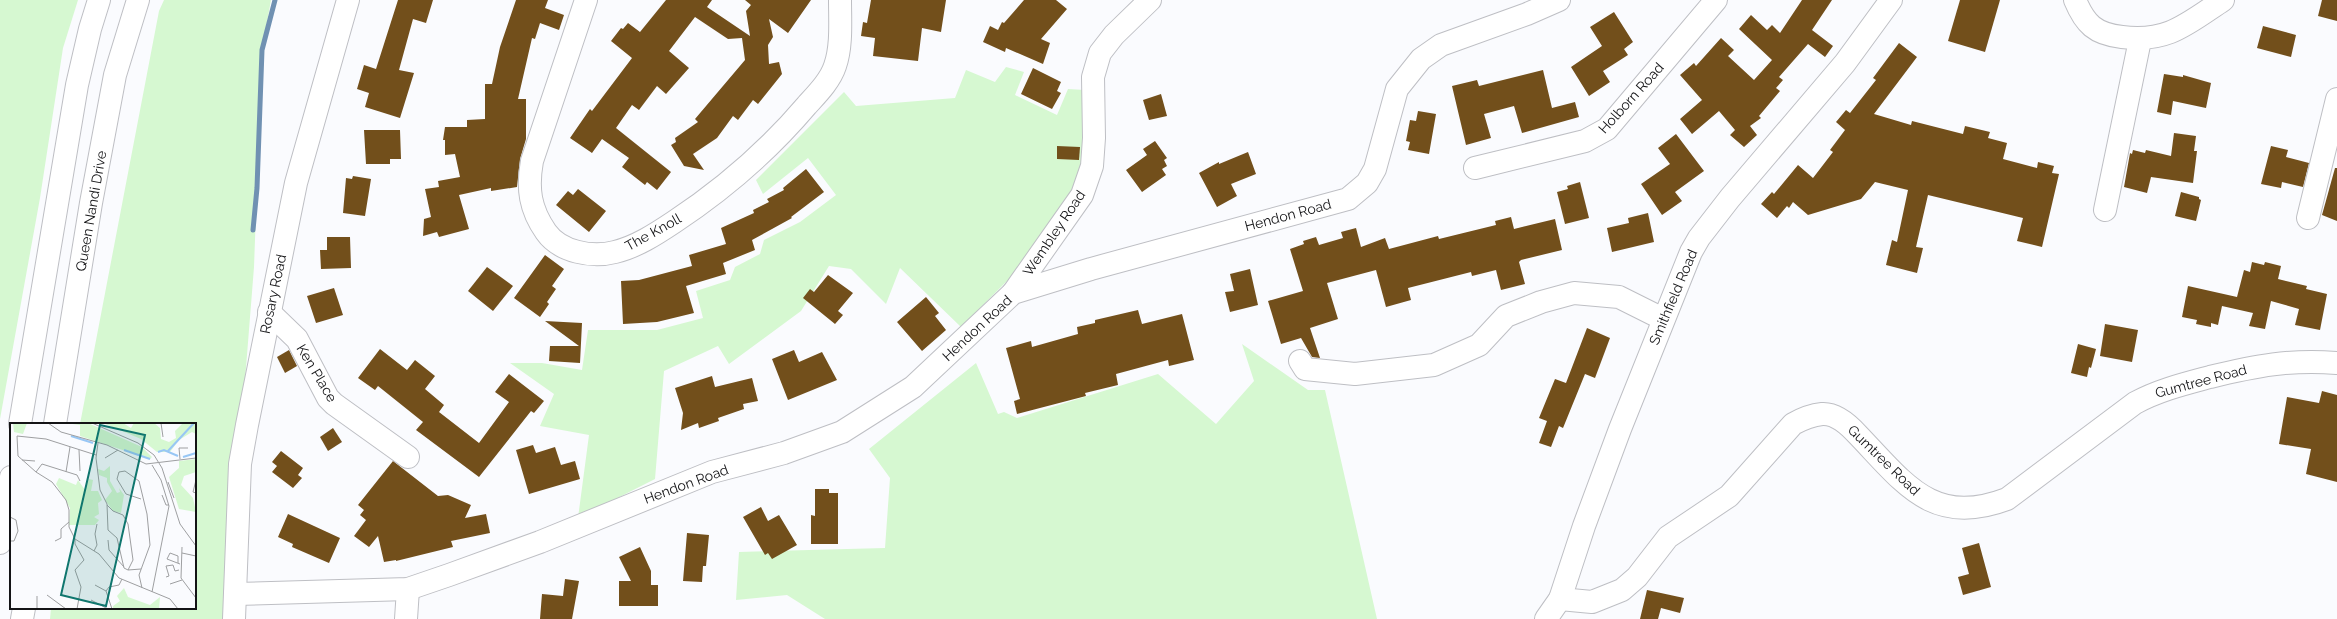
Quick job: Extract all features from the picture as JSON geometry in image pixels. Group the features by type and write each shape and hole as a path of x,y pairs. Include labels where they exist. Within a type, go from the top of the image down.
{"street":[{"path":"20,423 77,85 90,29 99,0"},
{"name":"Queen Nandi Drive","path":"55,423 91,203 115,75 138,0"},
{"name":"Rosary Road","path":"234,619 240,464 269,312 296,184 348,0"},
{"name":"The Knoll","path":"586,0 532,161 528,188 537,218 551,238 570,250 603,254 629,247 653,235 705,201 751,164 780,137 828,80 835,66 838,52 840,0"},
{"name":"Wembley Road","path":"1013,293 1082,195 1092,166 1094,138 1094,77 1100,53 1114,35 1150,0"},
{"name":"Hendon Road","path":"408,589 540,542 712,472 784,453 842,432 913,387 1013,293 1084,271 1348,199 1367,183 1375,169 1397,88 1421,59 1441,45 1527,14 1559,0"},
{"name":"Holborn Road","path":"1475,168 1585,141 1607,129 1716,0"},
{"name":"Smithfield Road","path":"1546,619 1560,599 1584,526 1663,318 1680,275 1699,238 1845,63 1891,0"},
{"path":"2075,0 2081,15 2088,23 2105,36 2140,40 2156,38 2182,27 2223,0"},
{"path":"2105,210 2140,40"},
{"path":"2308,218 2337,99"},
{"path":"1300,361 1305,369 1355,374 1434,365 1479,345 1506,316 1541,302 1574,293 1619,297 1663,318"},
{"name":"Ken Place","path":"269,312 297,339 328,398 334,404 408,457"},
{"name":"Gumtree Road","path":"1560,599 1592,602 1622,590 1637,577 1668,537 1729,496 1793,424 1805,418 1823,414 1838,418 1853,429 1902,480 1923,498 1943,506 1969,509 1990,506 2007,499 2135,403 2169,387 2276,363 2337,362"},
{"path":"0,543 10,483"},
{"path":"235,594 408,589 406,619"},
{"path":"22,619 24,609"}],"green space":[{"path":"0,0 78,0 63,48 40,198 0,419"},
{"path":"164,0 271,0 262,50 254,267 226,619 50,619 51,609 196,609 196,423 80,423 159,11"},
{"path":"1006,67 1024,72 1015,95 1057,115 1068,89 1085,90 1084,153 1076,189 1020,268 961,327 900,268 886,304 851,269 829,266 801,311 729,364 718,346 664,371 655,479 578,518 589,435 540,426 554,394 510,363 542,363 582,370 588,330 657,330 703,318 696,291 730,280 735,267 760,254 764,240 800,222 836,195 808,158 763,194 756,180 844,92 856,106 955,98 966,70 995,82"},
{"path":"1242,344 1308,390 1325,390 1377,619 825,619 787,595 736,600 739,552 885,548 890,478 869,449 976,363 998,414 1004,412 1017,418 1158,374 1216,424 1254,381"}],"building":[{"path":"398,0 433,0 426,23 413,19 399,70 414,73 400,118 365,107 369,93 357,89 364,65 376,69"},
{"path":"516,0 548,0 545,8 564,15 559,30 540,23 535,39 532,38 518,99 526,99 526,139 520,159 517,187 491,191 491,188 459,195 469,229 439,237 437,232 423,236 424,219 431,217 425,189 439,187 438,181 460,177 455,154 445,155 445,140 443,140 445,127 467,127 467,120 485,119 485,84 492,84 500,47"},
{"path":"666,0 712,0 707,7 750,36 746,11 751,5 745,0 811,0 788,33 769,19 773,37 768,45 769,64 779,62 782,74 758,104 753,100 738,120 733,116 717,138 693,154 704,170 684,166 671,145 676,142 675,138 698,122 695,119 745,60 742,38 728,39 695,17 669,51 689,68 666,94 657,86 639,110 632,105 616,128 671,172 657,190 647,182 645,185 622,167 629,158 602,139 592,153 570,138 590,109 592,111 632,58 611,41 621,28 623,29 628,23 640,32"},
{"path":"871,0 946,0 941,32 922,28 918,61 873,56 875,38 861,36 863,22 867,23"},
{"path":"1024,0 1056,0 1067,9 1041,39 1050,43 1043,64 1006,48 1005,52 983,42 990,26 998,30 1002,22 1004,23"},
{"path":"1802,0 1832,0 1812,30 1833,46 1825,57 1808,44 1779,77 1783,80 1776,88 1780,91 1759,116 1761,118 1750,126 1757,135 1744,147 1730,135 1735,130 1719,111 1692,134 1680,119 1702,100 1680,75 1694,63 1696,66 1721,38 1734,50 1728,56 1754,80 1772,60 1739,29 1751,15 1767,30 1772,25 1780,33"},
{"path":"1960,0 2000,0 1985,52 1948,41"},
{"path":"2322,0 2337,0 2337,21 2318,16"},
{"path":"1614,12 1633,42 1624,49 1628,55 1603,71 1610,82 1589,96 1571,67 1602,46 1590,27"},
{"path":"2263,26 2296,35 2291,57 2257,48"},
{"path":"1899,43 1917,57 1874,114 1911,125 1912,121 1963,134 1965,126 1990,132 1988,138 2007,143 2003,159 2037,168 2038,162 2054,166 2052,173 2059,174 2042,247 2017,241 2023,218 1928,195 1916,247 1923,248 1917,273 1886,265 1892,240 1897,242 1908,190 1875,182 1861,199 1808,215 1793,202 1789,208 1787,206 1777,218 1761,204 1772,192 1774,194 1798,165 1813,178 1833,152 1830,150 1845,130 1836,122 1846,110 1850,113 1876,80 1873,78"},
{"path":"1033,68 1061,82 1057,91 1061,93 1052,109 1021,94"},
{"path":"1543,70 1552,108 1575,102 1579,117 1522,133 1514,106 1484,114 1491,138 1466,145 1452,86 1477,80 1479,86"},
{"path":"2164,74 2183,77 2183,75 2211,83 2206,108 2173,101 2171,115 2157,112"},
{"path":"1161,94 1167,116 1149,120 1143,100"},
{"path":"1418,111 1436,114 1429,154 1408,150 1410,142 1406,141 1410,120 1416,121"},
{"path":"364,130 400,130 401,159 390,159 390,164 366,164"},
{"path":"2174,133 2196,136 2194,151 2197,151 2193,183 2151,177 2147,193 2124,187 2130,153 2132,154 2133,150 2145,153 2146,150 2171,156"},
{"path":"1676,134 1704,171 1675,192 1682,201 1662,215 1641,184 1670,164 1658,148"},
{"path":"1155,141 1167,158 1164,160 1167,166 1162,169 1166,175 1142,192 1126,170 1147,155 1143,149"},
{"path":"1057,146 1080,147 1079,160 1057,159"},
{"path":"2271,146 2288,150 2286,157 2309,163 2303,187 2282,182 2281,188 2261,184"},
{"path":"1248,152 1256,174 1231,184 1237,196 1217,207 1199,173 1219,162 1219,164"},
{"path":"2335,168 2337,168 2337,221 2322,215"},
{"path":"806,169 824,192 791,217 792,218 752,240 755,250 723,263 726,274 686,286 694,313 657,322 623,324 621,281 639,280 692,266 689,255 726,244 721,228 754,213 753,210 769,202 767,199 784,190 783,188"},
{"path":"353,176 371,179 365,216 343,213 346,178 352,179"},
{"path":"1580,182 1589,218 1565,224 1557,192 1568,189 1567,186"},
{"path":"578,189 606,211 589,232 556,205 568,191 573,195"},
{"path":"2181,192 2199,197 2201,200 2196,221 2175,216"},
{"path":"1648,213 1654,242 1612,252 1607,228 1629,223 1628,218"},
{"path":"1511,217 1514,229 1555,219 1562,250 1521,260 1519,262 1525,284 1501,290 1496,270 1472,276 1471,272 1408,288 1411,300 1386,307 1376,270 1327,283 1338,319 1310,328 1320,358 1312,357 1301,338 1281,344 1268,301 1303,291 1290,249 1304,244 1303,241 1316,237 1319,245 1343,238 1341,232 1356,228 1361,247 1385,238 1389,249 1438,236 1439,239 1496,225 1495,221"},
{"path":"327,237 350,237 351,268 321,269 320,250 327,250"},
{"path":"545,255 564,269 552,286 556,289 547,302 549,304 540,317 514,298"},
{"path":"2252,262 2264,265 2265,262 2281,266 2278,279 2307,286 2306,289 2327,294 2320,330 2295,325 2299,309 2271,301 2265,329 2249,326 2253,313 2222,306 2218,325 2211,323 2211,327 2196,324 2197,320 2182,317 2188,286 2237,297 2244,270 2250,272"},
{"path":"487,267 513,286 493,311 468,291"},
{"path":"1250,269 1258,305 1230,312 1225,292 1234,291 1230,274"},
{"path":"828,275 853,293 838,311 843,315 835,324 803,298 810,289 814,292"},
{"path":"334,288 343,315 316,323 307,296"},
{"path":"926,297 939,313 935,316 946,330 922,351 897,322"},
{"path":"1138,310 1142,324 1182,314 1194,360 1169,366 1168,360 1116,374 1118,385 1085,393 1086,396 1017,414 1014,401 1020,399 1006,348 1031,341 1032,347 1078,334 1077,327 1095,323 1095,320"},
{"path":"545,321 582,323 580,363 549,361 550,346 579,346"},
{"path":"2105,324 2138,330 2132,362 2100,356"},
{"path":"1587,328 1610,338 1595,378 1585,374 1563,428 1559,426 1551,447 1539,443 1547,421 1539,418 1555,379 1566,383"},
{"path":"2078,344 2096,349 2087,377 2071,373"},
{"path":"380,349 407,370 415,360 435,376 425,389 444,405 439,412 479,443 509,402 495,392 509,374 544,401 534,413 531,411 479,477 416,430 423,422 378,386 375,390 358,378"},
{"path":"289,350 297,366 285,373 277,357"},
{"path":"794,350 799,362 822,352 837,380 788,400 772,359"},
{"path":"712,376 715,387 752,378 758,401 743,404 744,409 718,418 719,421 699,428 698,423 681,430 683,413 675,388"},
{"path":"2322,391 2337,395 2337,482 2306,474 2311,449 2279,444 2287,397 2319,403"},
{"path":"333,428 342,442 328,451 320,437"},
{"path":"533,445 536,453 555,447 561,465 575,461 580,479 529,494 516,450"},
{"path":"281,451 303,468 298,475 302,478 293,488 272,472 277,466 272,462"},
{"path":"393,461 438,496 448,495 471,505 465,518 486,514 490,533 451,541 453,547 396,561 384,562 378,536 369,547 354,536 366,520 360,515 364,510 358,505"},
{"path":"815,489 829,489 829,493 838,493 838,544 811,544 811,515 815,516"},
{"path":"761,507 768,521 779,515 797,545 772,559 768,553 765,555 743,517"},
{"path":"288,514 340,538 329,563 292,547 293,544 278,537"},
{"path":"687,533 709,535 706,566 703,566 702,582 683,581"},
{"path":"1979,543 1991,587 1963,595 1958,577 1969,574 1962,548"},
{"path":"640,547 651,571 651,585 658,585 658,606 619,606 619,581 631,581 619,557"},
{"path":"565,579 579,581 572,619 540,619 542,594 563,596"},
{"path":"1647,590 1684,598 1680,613 1661,608 1658,619 1640,619"}],"waterway":[{"path":"253,230 257,188 262,50 275,0"}]}
